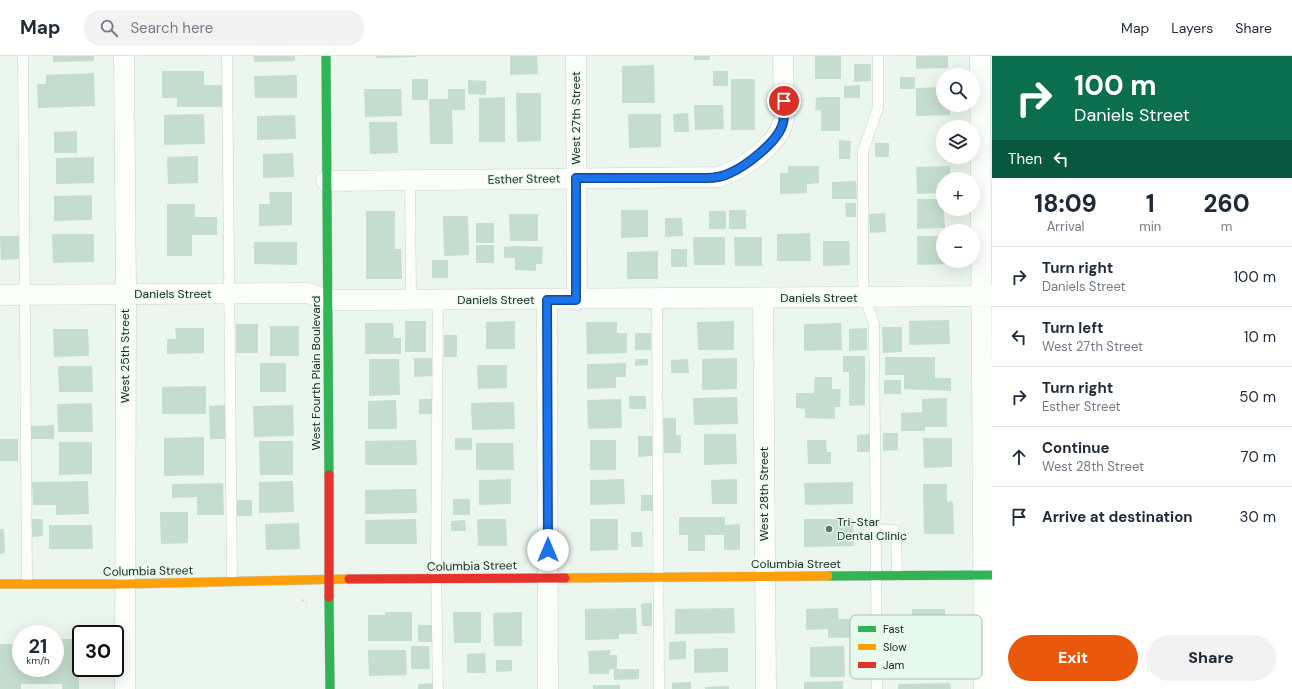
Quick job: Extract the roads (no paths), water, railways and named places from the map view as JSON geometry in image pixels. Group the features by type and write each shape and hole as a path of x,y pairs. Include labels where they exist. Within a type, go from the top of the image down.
{"street":[{"name":"West 25th Street","path":"124,56 126,294 124,689"},
{"name":"West Fourth Plain Boulevard","path":"326,56 330,689"},
{"name":"West 27th Street","path":"576,56 576,300"},
{"name":"Esther Street","path":"326,181 719,177 743,166 772,142 783,125 783,56"},
{"path":"980,56 987,296 988,575 984,689"},
{"name":"Daniels Street","path":"0,295 308,293 328,300 576,300 987,296"},
{"name":"West 28th Street","path":"763,298 766,689"},
{"path":"547,300 548,689"},
{"name":"Columbia Street","path":"0,584 988,575"}],"lane":[{"path":"23,56 27,583"},
{"path":"227,56 232,581"},
{"path":"876,615 874,324 865,298 863,278 863,151 878,108 878,56"},
{"path":"410,180 411,300"},
{"path":"657,299 659,689"},
{"path":"438,300 436,579 438,689"},
{"path":"875,530 896,530 897,576"},
{"path":"877,679 877,689"}],"place":[{"name":"Tri-Star Dental Clinic","path":"829,529"}]}
